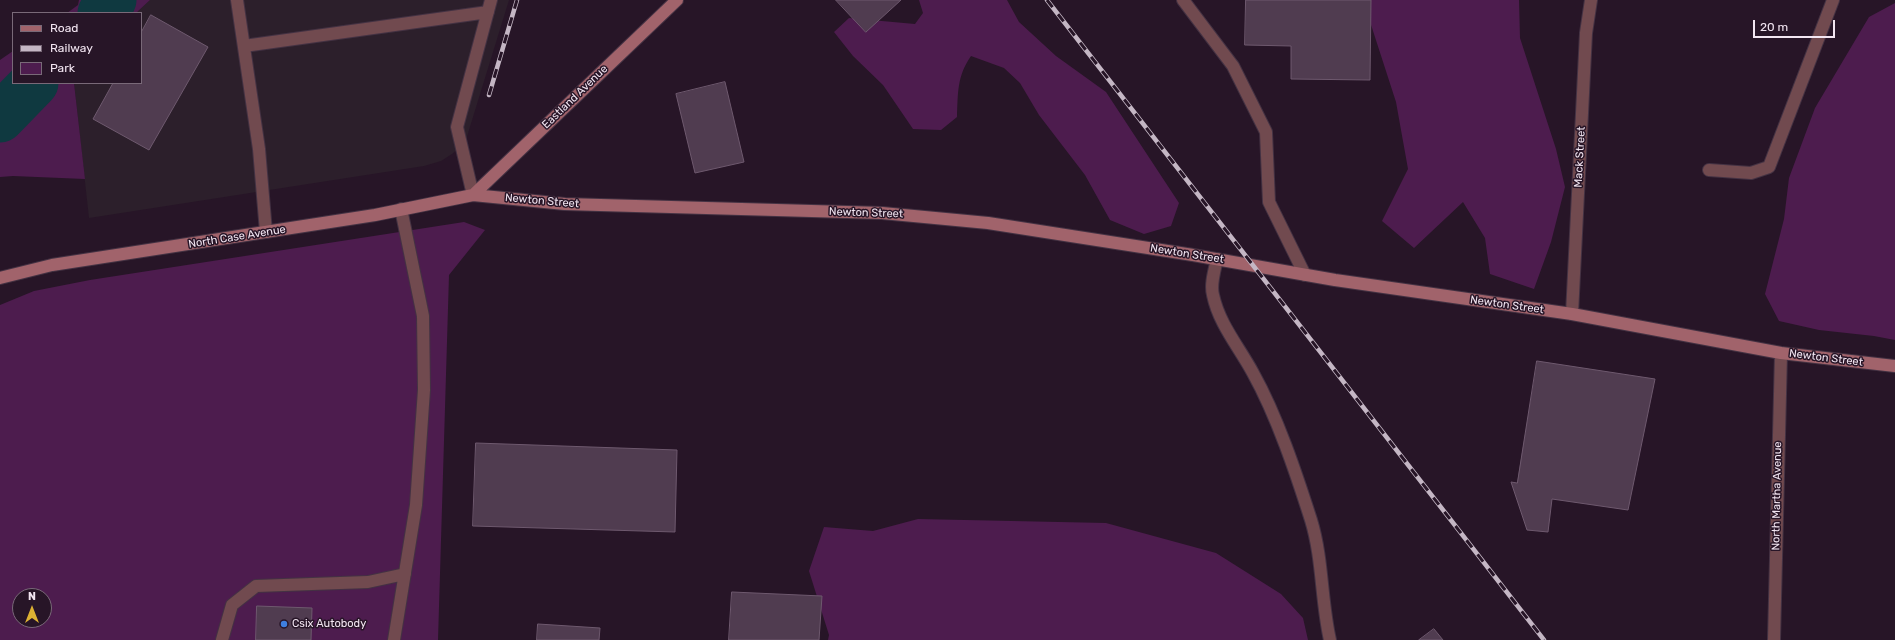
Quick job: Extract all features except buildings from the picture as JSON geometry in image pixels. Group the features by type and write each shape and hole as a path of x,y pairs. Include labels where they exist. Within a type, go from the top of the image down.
{"street":[{"path":"237,0 259,149 266,232"},
{"name":"Eastland Avenue","path":"473,195 677,0"},
{"path":"1183,0 1233,66 1266,132 1269,202 1306,274"},
{"name":"Mack Street","path":"1572,314 1586,33 1591,0"},
{"path":"1709,170 1751,173 1769,167 1833,0"},
{"path":"244,46 490,6 457,127 473,195"},
{"name":"North Case Avenue","path":"0,278 52,266 266,232 473,195"},
{"name":"Newton Street","path":"473,195 565,204 925,216 988,223 1306,274 1572,314 1781,352 1895,366"},
{"path":"394,640 416,505 424,390 423,316 401,209"},
{"path":"1217,259 1212,293 1219,315 1254,373 1278,429 1311,522 1321,570 1330,640"},
{"name":"North Martha Avenue","path":"1774,640 1781,352"},
{"path":"222,640 232,605 256,586 368,582 405,574"}],"shaded area":[{"path":"150,0 509,0 465,143 441,161 424,166 89,218 74,84 142,84 142,12 137,12"}],"green space":[{"path":"79,0 150,0 137,12 68,12 78,5"},
{"path":"919,0 1007,0 1019,22 1056,56 1106,92 1179,203 1171,226 1144,234 1110,220 1085,175 1039,115 1020,83 1004,68 971,56 966,63 959,85 957,117 941,130 913,129 883,85 853,56 834,32 849,18 915,24 923,13"},
{"path":"1363,0 1519,0 1520,38 1556,149 1565,187 1551,242 1534,289 1490,274 1485,238 1463,202 1414,248 1382,221 1408,169 1396,102"},
{"path":"1895,3 1895,340 1874,336 1819,330 1779,321 1765,294 1784,219 1789,178 1815,108 1869,17"},
{"path":"12,52 12,84 74,84 85,179 13,176 0,177 0,60"},
{"path":"464,222 485,230 449,275 438,640 0,640 0,305 34,291 90,280"},
{"path":"918,519 1106,523 1216,553 1281,594 1303,618 1308,640 828,640 829,635 809,571 824,527 873,531"}],"waterway":[{"path":"103,12 112,0"},
{"path":"0,118 33,84"}],"railway":[{"path":"489,95 517,0"},
{"path":"1047,0 1544,640"}],"place":[{"name":"Csix Autobody","path":"284,624"}]}
